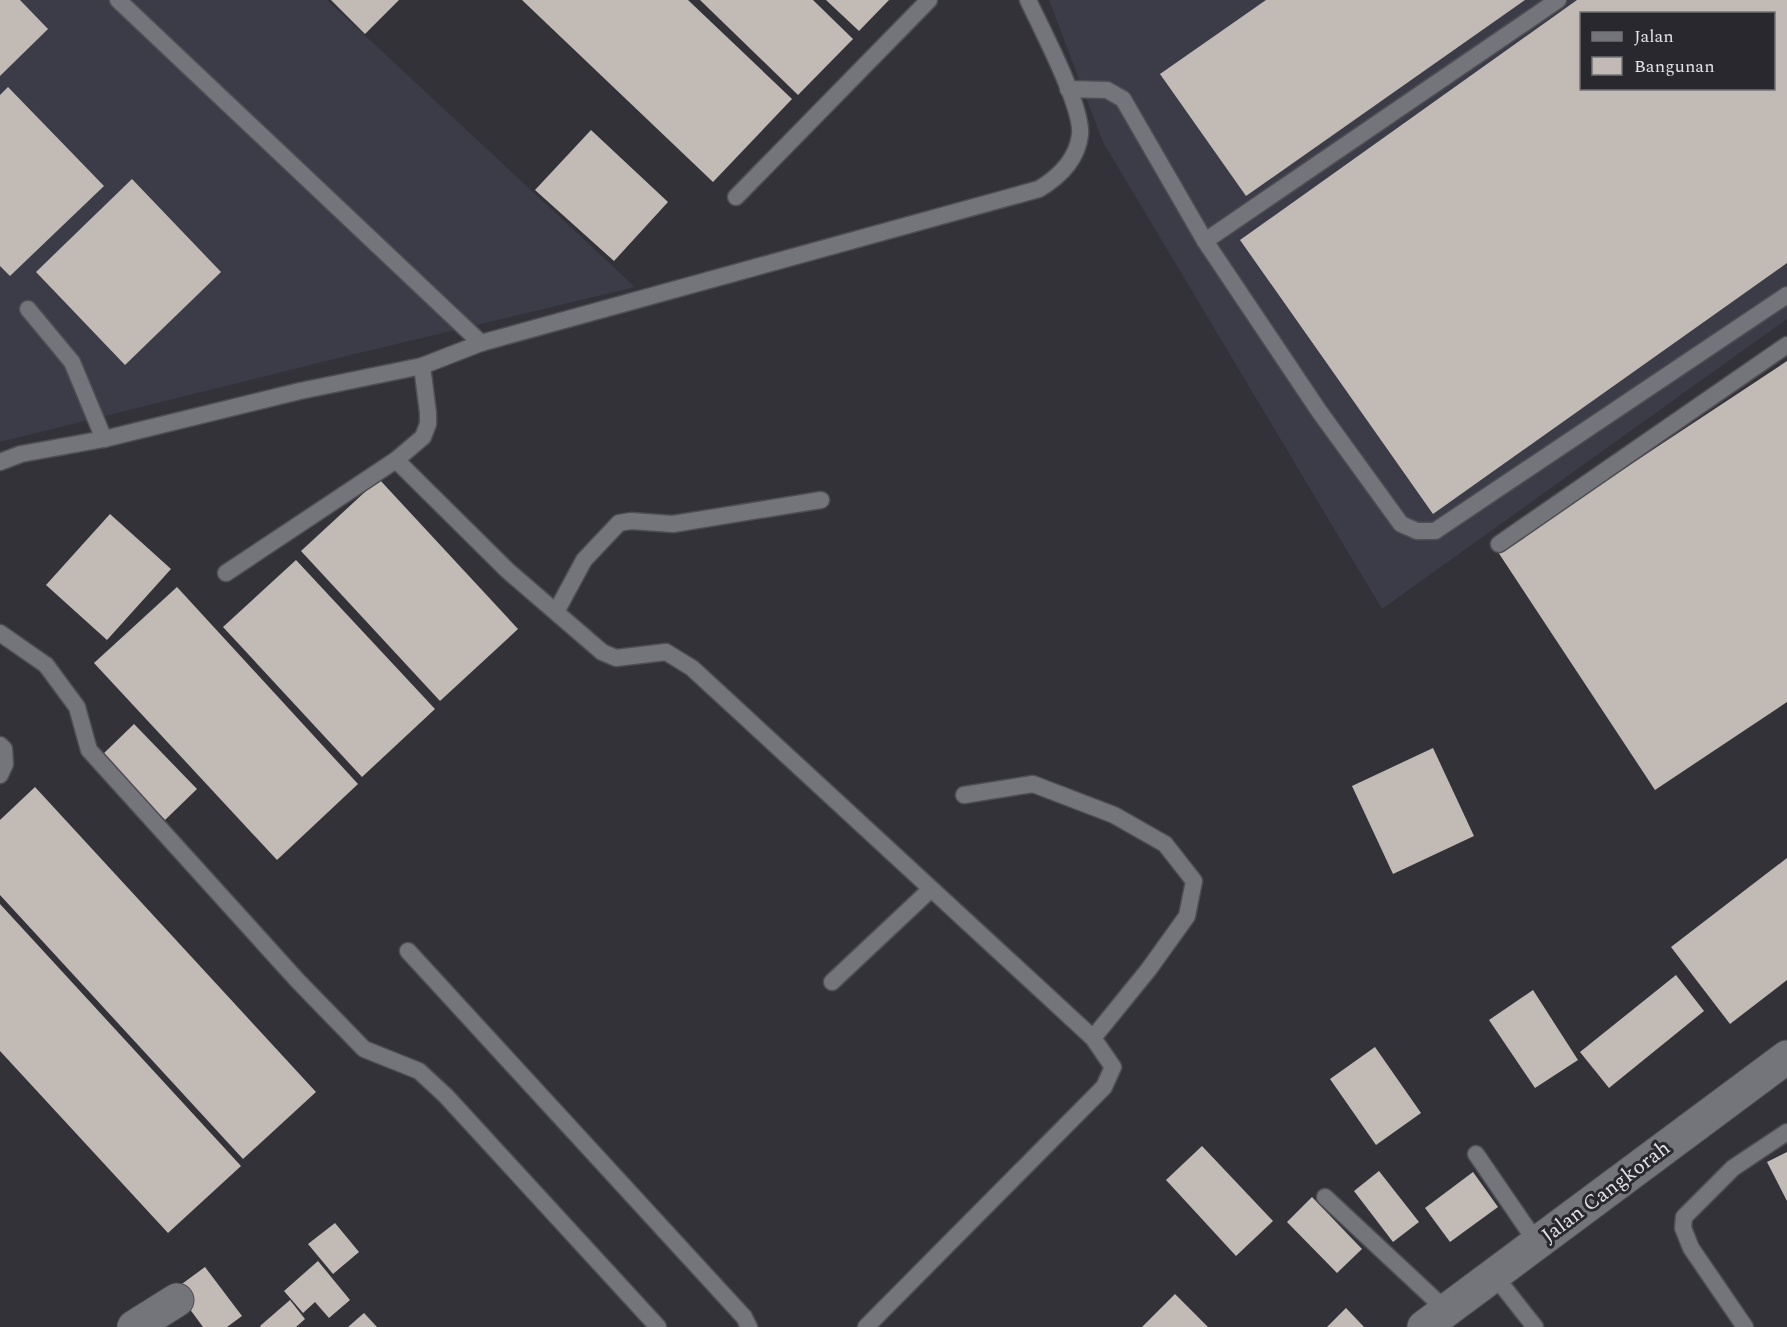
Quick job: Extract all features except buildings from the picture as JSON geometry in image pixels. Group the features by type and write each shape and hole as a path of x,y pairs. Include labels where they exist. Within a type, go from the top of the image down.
{"street":[{"name":"Jalan Cangkorah","path":"1435,1319 1787,1057"},
{"path":"134,1327 177,1300"}],"lane":[{"path":"118,0 481,343"},
{"path":"736,197 928,0"},
{"path":"0,462 21,454 104,439 300,391 422,366 481,343 1039,189 1065,168 1075,151 1080,134 1077,114 1068,89 1028,0"},
{"path":"1205,241 1558,0"},
{"path":"1068,89 1107,90 1123,99 1205,241 1319,411 1401,524 1417,531 1435,531 1787,295"},
{"path":"28,309 72,362 104,439"},
{"path":"1499,544 1787,345"},
{"path":"226,573 396,460 423,436 428,424 422,366"},
{"path":"396,460 507,570 602,652 616,658 666,652 692,668 1093,1038 1113,1067 1104,1086 866,1327"},
{"path":"556,612 584,560 619,523 631,521 673,524 821,500"},
{"path":"0,633 46,665 76,707 89,750 297,980 364,1049 419,1071 453,1104 658,1327"},
{"path":"0,745 4,749 5,764 0,775"},
{"path":"964,795 1033,784 1114,815 1165,844 1194,881 1187,916 1149,969 1093,1038"},
{"path":"832,982 932,889"},
{"path":"408,951 744,1317 749,1327"},
{"path":"1745,1327 1691,1248 1683,1228 1684,1217 1734,1168 1787,1132"},
{"path":"1476,1154 1537,1243"},
{"path":"1325,1197 1435,1319"},
{"path":"1494,1275 1534,1327"}],"shaded area":[{"path":"0,0 327,0 635,287 0,442"},
{"path":"1049,0 1787,0 1787,319 1382,609 1103,142"}]}
